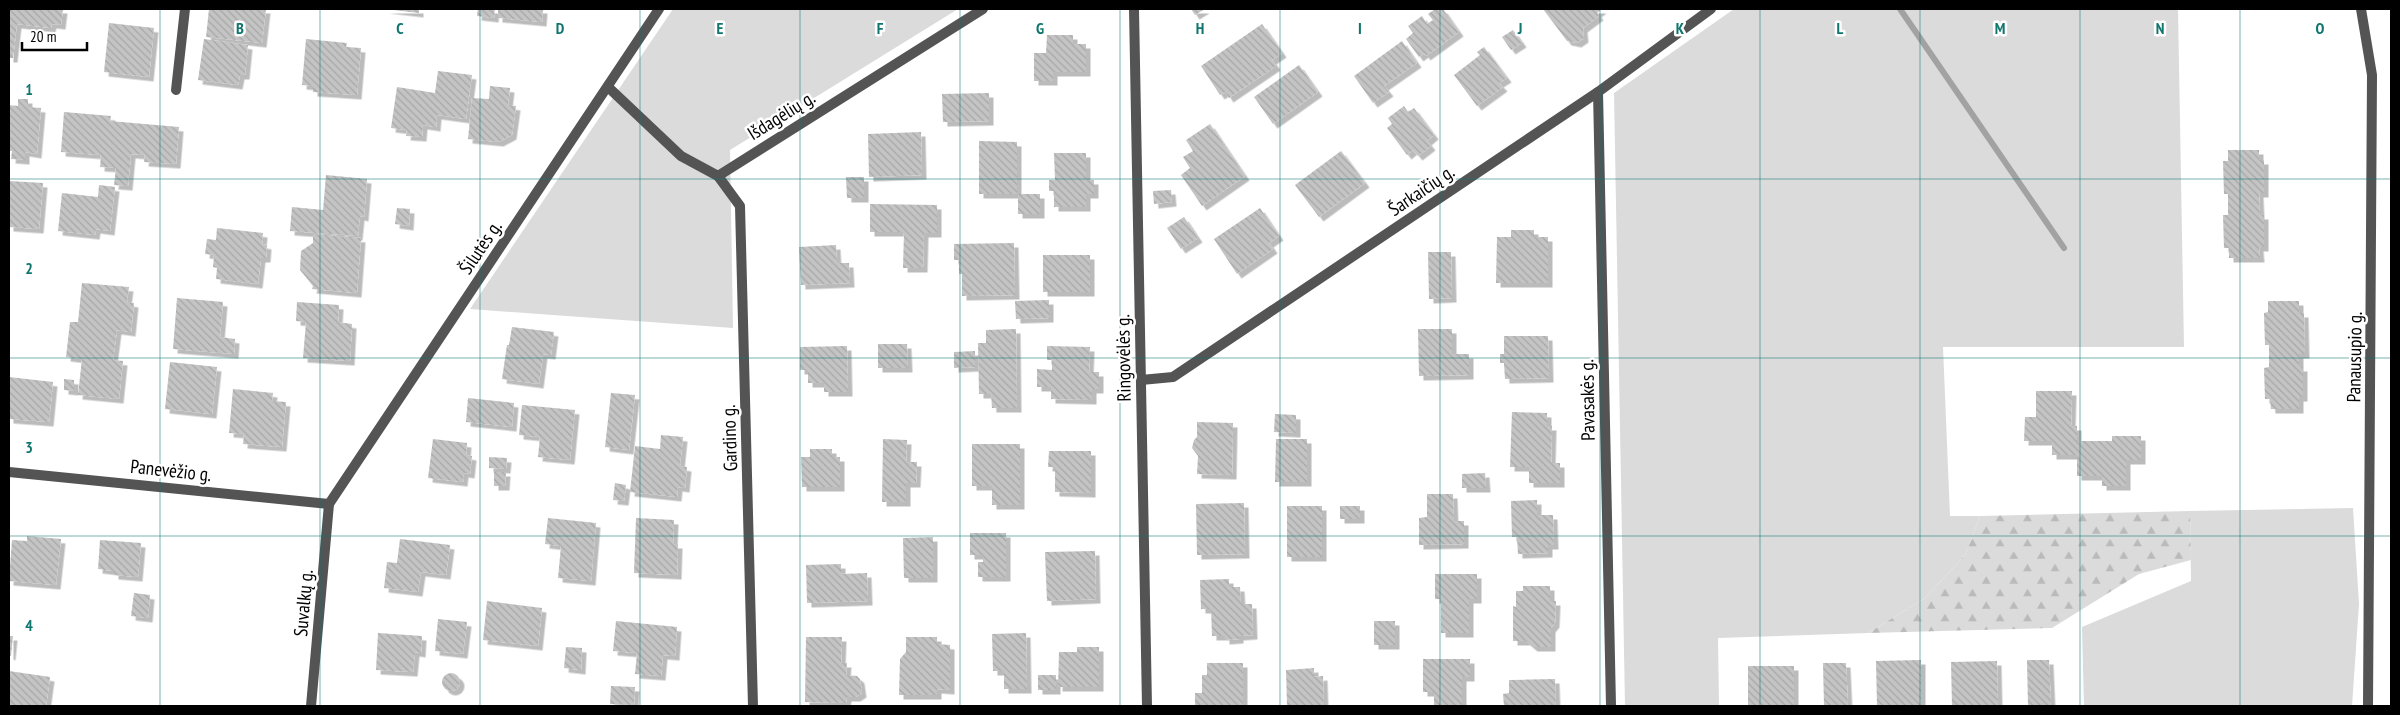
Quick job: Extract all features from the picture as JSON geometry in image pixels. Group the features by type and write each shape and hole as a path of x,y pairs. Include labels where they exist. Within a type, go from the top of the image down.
{"street":[{"path":"176,90 185,9"},
{"name":"Šilutės g.","path":"329,504 608,88 658,9"},
{"name":"Išdagėlių g.","path":"718,176 983,9"},
{"name":"Ringovėlės g.","path":"1134,9 1148,706"},
{"name":"Šarkaičių g.","path":"1141,380 1173,377 1598,92 1711,9"},
{"name":"Panausupio g.","path":"2361,9 2372,75 2368,706"},
{"path":"608,88 681,156 718,176"},
{"name":"Pavasakės g.","path":"1598,92 1611,706"},
{"name":"Gardino g.","path":"718,176 740,206 754,706"},
{"name":"Panevėžio g.","path":"9,472 329,504"},
{"name":"Suvalkų g.","path":"311,706 329,504"}],"green space":[{"path":"673,9 958,9 730,150 733,328 470,309"},
{"path":"1734,9 2178,9 2184,347 1943,347 1950,516 1980,516 1965,555 1925,598 1868,633 1718,638 1719,706 1625,706 1614,93"},
{"path":"2353,508 2359,604 2352,706 2084,706 2082,627 2191,581 2190,511"},
{"path":"2190,511 2191,560 2139,574 2052,628 1868,633 1925,598 1965,555 1980,516"}],"building":[{"path":"9,9 63,9 61,25 52,24 51,28 17,24 13,58 9,58"},
{"path":"209,9 266,9 262,43 206,37"},
{"path":"385,9 419,9 419,13"},
{"path":"478,9 495,9 494,18 477,16"},
{"path":"498,9 543,9 542,22 498,18"},
{"path":"1191,9 1205,9 1195,15"},
{"path":"1435,9 1443,9 1459,32 1426,56 1424,53 1419,57 1406,39 1413,33 1408,26 1422,16 1427,24 1433,20 1428,14"},
{"path":"1543,9 1602,9 1597,13 1599,16 1583,28 1584,38 1577,43 1567,41"},
{"path":"109,23 154,28 149,77 104,72"},
{"path":"1262,24 1282,53 1272,60 1276,66 1229,98 1225,92 1220,95 1201,66"},
{"path":"1513,30 1522,43 1511,50 1502,37"},
{"path":"1047,35 1073,35 1073,44 1086,44 1086,72 1053,72 1053,81 1034,81 1034,53 1046,53"},
{"path":"204,39 248,45 245,75 240,75 238,85 198,80"},
{"path":"306,39 347,43 346,47 361,48 357,95 313,92 313,86 302,85"},
{"path":"1402,41 1417,63 1384,86 1389,92 1373,103 1354,76"},
{"path":"1484,47 1507,78 1499,83 1503,87 1477,106 1454,75 1480,55 1477,52"},
{"path":"1299,65 1318,92 1273,124 1254,97"},
{"path":"438,71 472,75 466,119 437,115 436,127 423,125 422,137 406,136 407,130 391,128 397,87 435,93"},
{"path":"490,86 510,88 508,105 516,106 512,135 499,142 468,139 472,98 489,99"},
{"path":"989,93 989,121 943,122 942,94"},
{"path":"18,99 28,99 28,107 41,108 37,154 25,152 25,160 11,159 12,151 9,151 9,105 18,106"},
{"path":"1404,106 1408,112 1414,108 1434,135 1427,141 1431,146 1418,156 1413,150 1407,155 1387,128 1392,124 1388,118"},
{"path":"64,112 111,116 110,121 179,127 176,164 144,162 145,155 131,154 128,186 114,185 116,168 100,167 101,155 61,152"},
{"path":"1210,124 1245,176 1202,206 1181,175 1190,168 1183,157 1193,151 1186,140"},
{"path":"921,132 922,175 869,177 868,134"},
{"path":"979,141 1017,142 1017,194 979,194"},
{"path":"2228,150 2259,150 2259,160 2264,160 2264,193 2259,193 2260,215 2264,215 2264,247 2259,247 2260,258 2229,258 2229,248 2224,248 2223,215 2228,215 2228,194 2224,194 2223,161 2228,161"},
{"path":"1341,151 1365,183 1319,217 1295,185"},
{"path":"1054,153 1086,153 1086,180 1094,180 1094,194 1086,194 1086,207 1054,207 1054,191 1049,191 1049,180 1055,180"},
{"path":"326,175 367,179 364,217 360,216 358,236 290,231 292,207 323,210"},
{"path":"846,177 864,177 864,198 847,198"},
{"path":"9,181 43,183 39,229 9,227"},
{"path":"99,185 115,187 110,231 96,229 95,235 58,231 62,193 98,197"},
{"path":"1171,190 1172,202 1154,204 1153,191"},
{"path":"1018,194 1040,194 1040,214 1018,214"},
{"path":"870,204 937,205 937,233 924,233 923,268 903,268 904,232 870,232"},
{"path":"397,208 410,209 409,226 395,224"},
{"path":"1260,208 1279,236 1269,243 1273,249 1237,274 1214,239"},
{"path":"1184,217 1198,238 1181,249 1167,228"},
{"path":"217,228 263,233 262,244 267,245 266,258 261,258 258,284 216,279 217,268 213,267 214,255 205,254 207,239 216,240"},
{"path":"1511,230 1534,230 1534,237 1548,237 1548,283 1496,283 1497,237 1511,237"},
{"path":"313,234 361,238 357,293 312,289 313,286 300,270 301,251 313,243"},
{"path":"1014,243 1015,295 962,296 962,274 959,274 959,260 954,260 954,244"},
{"path":"836,245 837,263 849,263 850,283 801,285 799,247"},
{"path":"1428,252 1451,252 1452,298 1429,299"},
{"path":"1043,255 1090,255 1090,292 1043,292"},
{"path":"82,283 129,287 127,302 134,303 131,332 117,330 113,360 123,361 119,399 78,395 82,359 66,357 70,322 78,322"},
{"path":"177,298 223,302 220,337 235,339 234,354 173,349"},
{"path":"1049,300 1049,318 1016,319 1015,301"},
{"path":"2268,301 2299,301 2299,313 2304,313 2305,354 2299,354 2299,367 2303,367 2303,397 2299,397 2299,409 2271,409 2270,399 2265,399 2264,368 2269,367 2269,345 2265,345 2264,313 2268,312"},
{"path":"297,302 339,305 338,322 352,324 350,361 303,358 306,322 296,321"},
{"path":"512,327 554,332 551,355 543,354 539,384 502,379 507,345 509,345"},
{"path":"1016,329 1017,408 992,408 991,394 979,394 978,343 986,343 986,330"},
{"path":"1418,329 1452,329 1452,354 1469,354 1469,375 1419,376"},
{"path":"1504,336 1548,336 1549,378 1505,379 1504,363 1500,363 1500,354 1504,354"},
{"path":"878,344 907,344 908,368 878,368"},
{"path":"847,346 848,392 824,392 824,383 808,383 808,370 800,370 800,347"},
{"path":"1047,346 1090,347 1089,372 1099,372 1099,389 1092,389 1092,400 1051,399 1051,387 1037,387 1037,369 1052,370 1052,360 1047,360"},
{"path":"975,351 975,367 954,368 954,352"},
{"path":"170,362 217,367 212,414 165,409"},
{"path":"9,377 53,382 49,422 9,419"},
{"path":"64,379 74,380 74,391 64,390"},
{"path":"233,389 273,393 272,401 286,402 282,447 243,444 244,434 229,433"},
{"path":"2036,391 2072,391 2071,426 2077,426 2077,441 2112,441 2112,436 2141,436 2141,460 2126,460 2126,486 2102,486 2102,476 2077,476 2077,455 2052,455 2052,441 2024,441 2025,417 2036,417"},
{"path":"611,393 635,395 629,450 605,447"},
{"path":"468,398 514,403 512,427 466,422"},
{"path":"522,405 575,410 570,460 538,457 540,437 519,435"},
{"path":"1512,412 1547,413 1547,426 1552,426 1551,463 1560,463 1560,483 1529,483 1529,467 1510,467"},
{"path":"1275,414 1296,415 1296,433 1274,432"},
{"path":"1197,422 1233,423 1232,475 1197,474 1198,456 1192,448 1197,437"},
{"path":"661,435 683,437 680,466 687,467 685,488 678,487 677,497 630,492 635,446 660,449"},
{"path":"433,439 467,443 466,455 472,456 470,474 464,473 463,482 428,478"},
{"path":"883,439 907,440 906,462 917,462 916,483 906,483 906,502 882,502"},
{"path":"1276,439 1307,439 1307,482 1275,482"},
{"path":"972,444 1020,444 1020,505 992,505 992,486 972,486"},
{"path":"810,449 832,449 832,457 840,457 840,487 802,487 801,457 810,457"},
{"path":"1049,451 1091,451 1091,493 1055,492 1055,467 1048,467"},
{"path":"489,457 507,458 506,469 489,468"},
{"path":"494,472 506,472 505,486 494,486"},
{"path":"1485,473 1486,488 1462,488 1462,474"},
{"path":"615,483 626,485 624,501 613,500"},
{"path":"1427,494 1453,494 1454,521 1464,521 1464,544 1419,545 1419,518 1427,517"},
{"path":"1537,500 1537,515 1553,515 1554,545 1548,545 1548,553 1518,554 1517,537 1512,537 1511,501"},
{"path":"1244,503 1245,554 1197,555 1196,504"},
{"path":"1287,506 1322,506 1322,557 1287,557"},
{"path":"1340,506 1360,506 1360,519 1340,519"},
{"path":"548,518 596,523 591,581 558,578 561,546 545,544"},
{"path":"636,518 674,520 673,544 678,544 677,575 634,573"},
{"path":"970,533 1006,533 1006,577 978,577 978,562 983,562 983,555 970,555"},
{"path":"27,536 61,539 56,585 9,581 12,540 27,541"},
{"path":"933,537 933,578 904,578 903,538"},
{"path":"400,539 450,545 446,575 421,572 418,592 384,588 387,562 397,563"},
{"path":"100,540 141,543 138,577 114,575 114,571 98,569"},
{"path":"1095,551 1096,599 1047,601 1045,552"},
{"path":"841,564 841,574 867,573 868,601 807,603 806,565"},
{"path":"1435,574 1477,574 1477,599 1469,599 1469,633 1441,633 1441,599 1435,599"},
{"path":"1229,579 1229,587 1240,587 1241,604 1252,604 1253,635 1225,640 1225,636 1212,636 1211,609 1201,609 1200,580"},
{"path":"1523,586 1550,586 1550,601 1556,601 1555,623 1551,628 1551,647 1533,647 1526,641 1513,641 1513,606 1516,607 1516,591 1523,591"},
{"path":"134,593 150,595 148,618 131,616"},
{"path":"487,601 542,608 538,646 483,640"},
{"path":"438,619 467,622 463,654 435,651"},
{"path":"616,621 677,627 675,656 663,655 661,676 635,674 637,653 613,651"},
{"path":"1374,621 1395,621 1395,645 1374,645"},
{"path":"378,633 422,636 421,653 415,652 413,672 376,670"},
{"path":"1026,633 1027,689 1004,689 1004,671 993,671 992,634"},
{"path":"9,636 13,636 11,656 9,655"},
{"path":"806,637 842,637 841,663 847,663 846,675 857,676 860,679 862,693 856,697 847,697 846,703 805,702"},
{"path":"906,637 937,637 937,644 950,645 950,690 937,689 937,695 899,695 900,659 906,652"},
{"path":"566,647 582,648 581,670 564,668"},
{"path":"1077,647 1099,647 1099,687 1058,687 1059,652 1077,652"},
{"path":"1423,659 1470,659 1470,677 1462,677 1462,706 1434,706 1434,692 1423,692"},
{"path":"1921,660 1921,706 1877,706 1876,661"},
{"path":"2027,660 2049,660 2051,706 2028,706"},
{"path":"1997,661 1998,706 1952,706 1951,662"},
{"path":"1207,663 1243,663 1243,706 1195,706 1195,693 1202,693 1202,675 1207,675"},
{"path":"1823,663 1846,663 1848,706 1824,706"},
{"path":"1748,666 1794,666 1794,706 1748,706"},
{"path":"1314,668 1314,677 1323,676 1324,706 1287,706 1286,670"},
{"path":"9,671 50,677 46,706 9,706"},
{"path":"451,673 457,676 460,682 457,688 451,691 445,688 442,682 445,676"},
{"path":"1038,675 1056,675 1056,690 1038,690"},
{"path":"1555,679 1556,706 1504,706 1503,694 1509,693 1509,680"},
{"path":"611,686 635,687 634,705 610,704"}],"waterway":[{"path":"1900,9 2064,248"}]}
